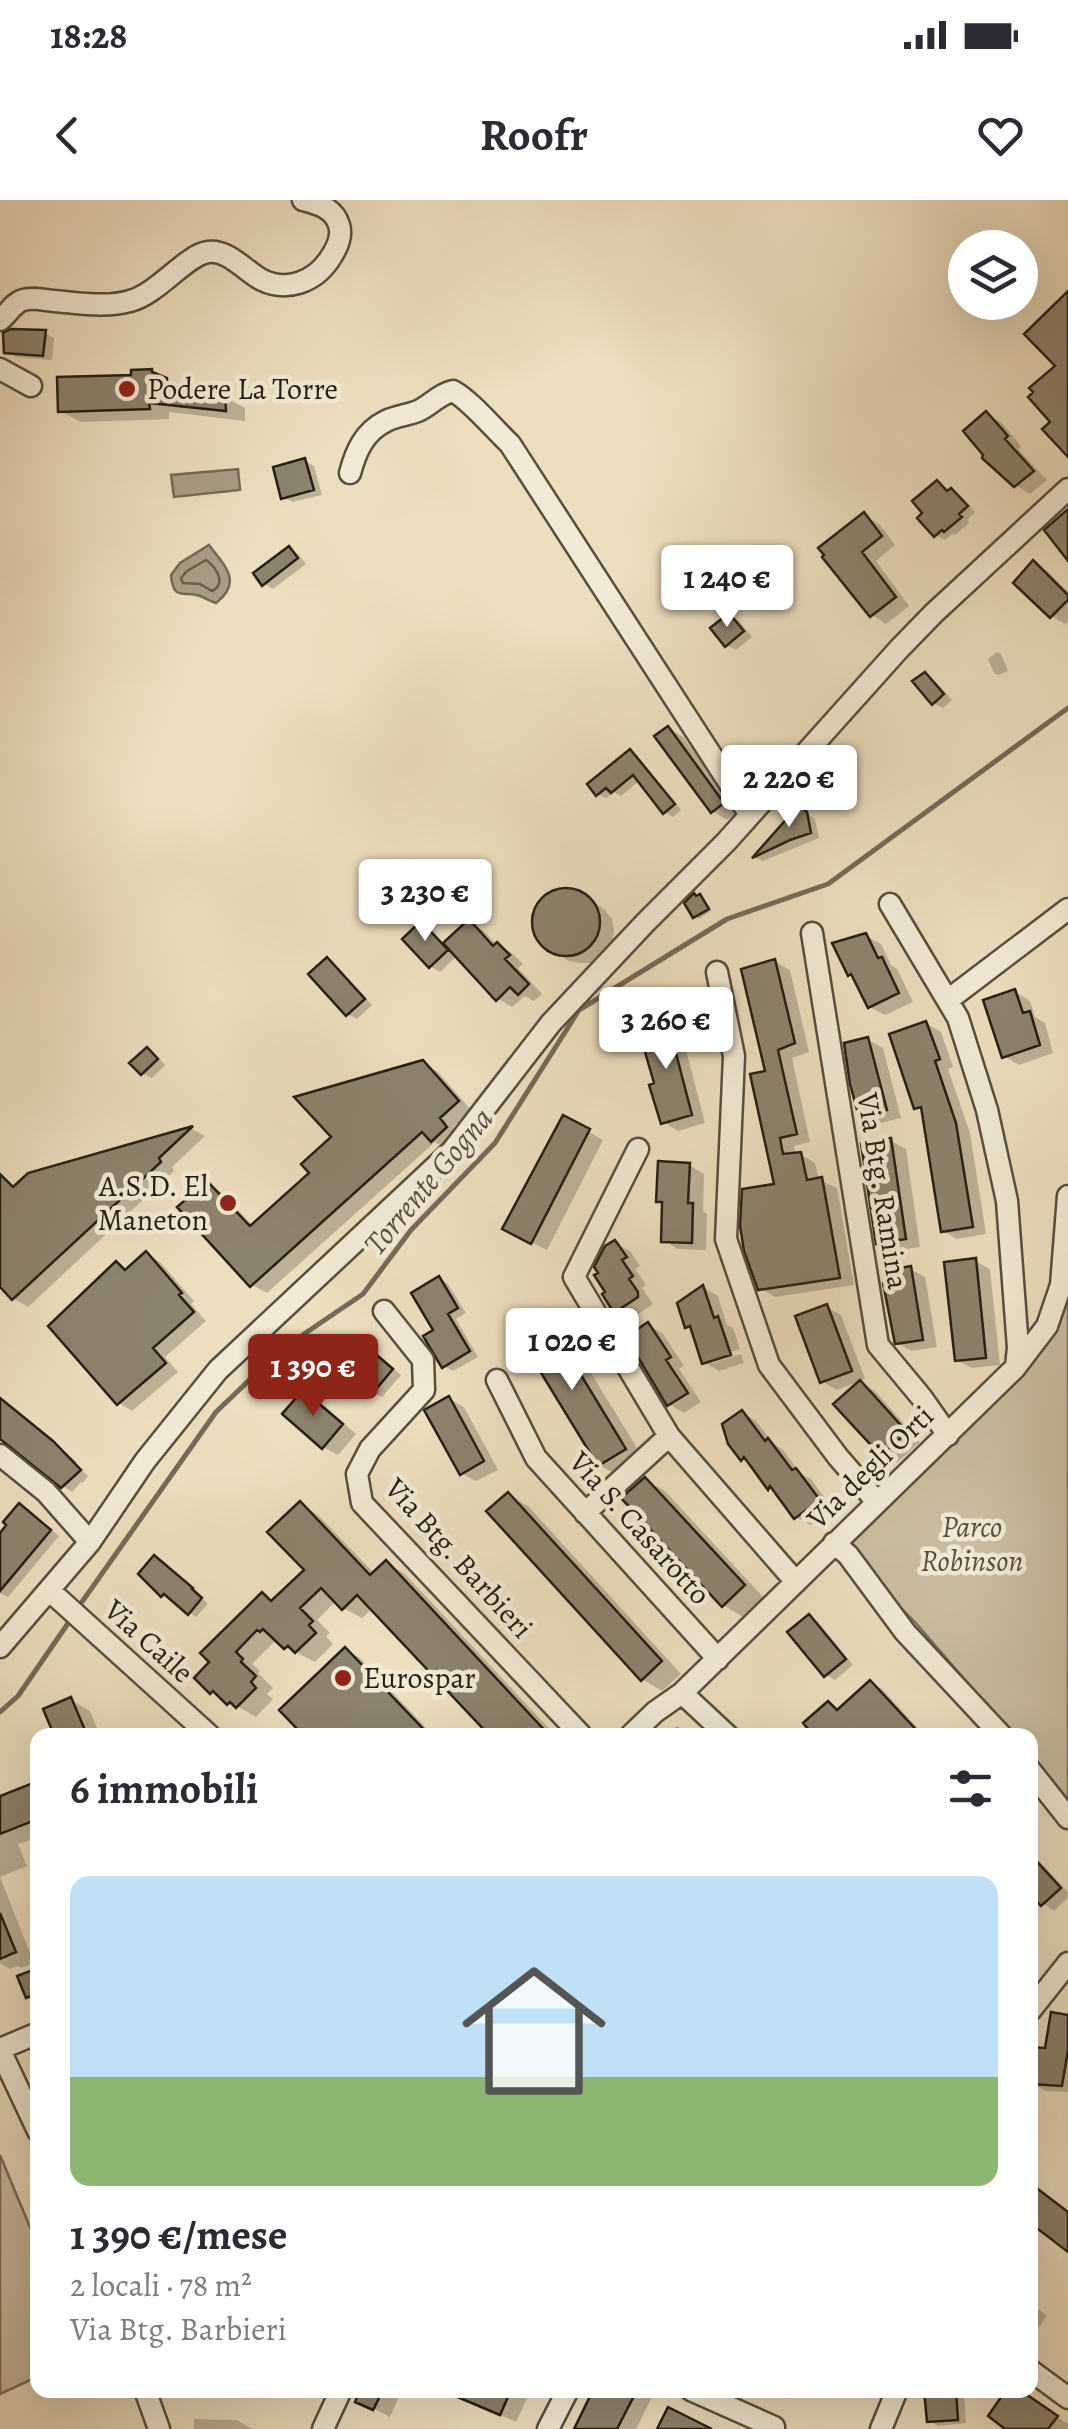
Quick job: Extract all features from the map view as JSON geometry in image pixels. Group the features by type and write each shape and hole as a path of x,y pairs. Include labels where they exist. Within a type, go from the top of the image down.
{"street":[{"path":"0,320 24,299 104,305 131,301 210,252 223,254 264,281 294,285 309,280 330,258 341,232 329,209 303,200"},
{"path":"0,369 31,386"},
{"path":"350,473 357,448 384,422 420,410 440,394 453,390 464,396 510,444 750,815"},
{"path":"4,1633 55,1596 145,1461 218,1370 452,1151 551,1023 750,815 934,613 1068,489"},
{"path":"890,904 958,1018 988,1110 1008,1202 1016,1368"},
{"path":"948,1000 1068,908"},
{"name":"Via Btg. Ramina","path":"812,933 878,1344 948,1435"},
{"path":"717,972 734,1056 726,1239 769,1364 877,1502"},
{"path":"638,1149 574,1277 669,1436 796,1582"},
{"name":"Via degli Orti","path":"638,1728 682,1693 1016,1368 1047,1326 1061,1285 1068,1196"},
{"name":"Via Btg. Barbieri","path":"384,1311 423,1360 424,1390 370,1449 357,1474 362,1502 574,1728"},
{"name":"Via S. Casarotto","path":"497,1380 536,1458 718,1658"},
{"path":"585,1513 669,1436"},
{"path":"0,1455 46,1492 90,1542"},
{"path":"834,1544 848,1555 905,1632 994,1728"},
{"name":"Via Caile","path":"55,1596 200,1728"},
{"path":"682,1693 719,1728"},
{"path":"1038,1780 1068,1818"},
{"path":"1038,2001 1068,1963"},
{"path":"30,2037 0,2050 30,2114"},
{"path":"1038,2375 1067,2395"},
{"path":"148,2398 159,2429"},
{"path":"323,2429 337,2398"},
{"path":"548,2429 564,2398"},
{"path":"710,2398 774,2427"},
{"path":"880,2429 894,2398"}],"green space":[{"name":"Parco Robinson","path":"1068,1284 1068,1803 1038,1765 1038,1728 1007,1728 915,1622 834,1543 1015,1368"},
{"path":"0,2155 30,2227 30,2380 0,2394"}],"water":[{"path":"238,469 240,490 174,497 171,475"},
{"path":"209,545 230,581 216,603 177,592 171,575 180,563"}],"building":[{"path":"1068,291 1068,457 1042,429 1050,422 1028,397 1033,392 1029,388 1055,366 1024,334"},
{"path":"11,329 46,330 43,356 4,353 3,333"},
{"name":"Podere La Torre","path":"152,369 167,378 167,383 225,394 226,411 149,403 150,409 58,412 57,377 131,375 131,370"},
{"path":"986,411 1034,471 1014,487 982,458 963,431"},
{"path":"305,458 314,490 281,499 273,467"},
{"path":"937,480 968,506 959,514 962,517 934,537 917,518 922,513 912,501"},
{"path":"1068,509 1068,561 1044,530"},
{"path":"864,512 882,536 862,552 896,597 870,617 818,548"},
{"path":"289,546 298,558 262,586 253,573"},
{"path":"1033,560 1068,595 1068,600 1050,618 1013,583"},
{"path":"729,613 744,631 725,647 710,628"},
{"path":"925,672 944,694 932,705 912,681"},
{"path":"668,726 724,803 711,813 654,736"},
{"path":"630,749 675,804 663,814 633,775 611,793 606,788 596,796 587,784"},
{"path":"799,805 807,812 811,833 752,858"},
{"path":"566,888 590,898 600,922 590,946 566,956 542,946 532,922 542,898"},
{"path":"694,893 700,894 709,909 693,918 684,903"},
{"path":"469,919 493,946 497,942 510,955 505,959 529,984 518,995 510,987 496,1001 443,943"},
{"path":"421,921 448,950 429,968 402,939"},
{"path":"866,933 899,993 868,1008 832,943"},
{"path":"327,957 365,999 346,1016 308,974"},
{"path":"775,959 795,1043 778,1050 797,1134 780,1138 783,1154 801,1152 807,1180 822,1177 840,1278 758,1290 740,1226 742,1189 774,1184 750,1074 765,1071 741,969"},
{"path":"1015,989 1023,1013 1030,1011 1040,1045 1002,1058 983,1000"},
{"path":"671,1017 677,1036 672,1038 692,1115 661,1124 649,1085 654,1083 641,1026"},
{"path":"926,1021 956,1123 973,1227 941,1232 921,1107 914,1109 889,1034"},
{"path":"868,1037 887,1110 859,1117 844,1043"},
{"path":"147,1047 158,1059 141,1075 129,1063"},
{"path":"423,1060 459,1101 440,1118 447,1127 431,1142 422,1132 250,1287 177,1207 207,1181 250,1226 309,1173 301,1164 331,1137 294,1097"},
{"path":"563,1115 590,1129 531,1244 502,1229"},
{"path":"193,1126 159,1158 161,1162 12,1300 0,1287 0,1174 13,1187 28,1173"},
{"path":"891,1138 906,1239 876,1244 861,1143"},
{"path":"658,1161 690,1163 692,1243 661,1242 662,1202 656,1202"},
{"path":"615,1240 627,1257 622,1260 633,1276 629,1279 638,1297 614,1313 602,1294 605,1292 594,1275 598,1273 594,1267 605,1246"},
{"path":"146,1251 194,1312 153,1348 166,1363 117,1405 48,1326 116,1261 125,1270"},
{"path":"976,1258 986,1358 955,1361 944,1262"},
{"path":"911,1266 923,1340 895,1344 883,1283 897,1277 895,1269"},
{"path":"439,1276 458,1308 448,1314 470,1351 442,1368 423,1336 433,1330 411,1293"},
{"path":"703,1285 731,1355 702,1364 690,1326 685,1328 677,1303"},
{"path":"827,1304 852,1371 820,1383 795,1316"},
{"path":"547,1319 626,1449 598,1466 519,1337"},
{"path":"648,1322 688,1393 667,1406 626,1337"},
{"path":"364,1344 393,1369 372,1394 343,1370"},
{"path":"860,1380 907,1432 881,1456 833,1404"},
{"path":"303,1390 343,1424 322,1449 282,1414"},
{"path":"449,1396 484,1461 460,1475 424,1410"},
{"path":"0,1398 53,1441 81,1470 61,1488 0,1439"},
{"path":"742,1410 820,1500 794,1519 770,1486 768,1490 744,1457 741,1461 728,1444 722,1424"},
{"path":"645,1477 745,1585 722,1607 621,1498"},
{"path":"508,1492 662,1661 641,1681 486,1511"},
{"path":"300,1501 370,1575 386,1560 542,1728 482,1728 357,1595 342,1610 321,1588 300,1608 313,1621 309,1625 316,1633 295,1653 288,1646 284,1649 263,1629 257,1630 236,1652 256,1676 251,1682 256,1688 236,1708 213,1691 210,1694 194,1678 209,1662 200,1653 262,1592 271,1601 304,1570 267,1532"},
{"path":"19,1503 51,1530 0,1591 0,1533 6,1525 3,1522"},
{"path":"154,1555 202,1598 188,1615 164,1594 161,1597 138,1574"},
{"path":"809,1614 846,1659 824,1677 787,1632"},
{"name":"Eurospar","path":"345,1647 422,1728 296,1728 279,1710"},
{"path":"870,1680 915,1728 807,1728 803,1723 828,1701 837,1710"},
{"path":"71,1697 84,1728 51,1728 43,1709"},
{"path":"30,1784 30,1822 0,1834 0,1796"},
{"path":"1038,1863 1061,1888 1041,1906 1038,1903"},
{"path":"0,1913 16,1952 0,1959"},
{"path":"30,1971 30,1996 26,1998 17,1976"},
{"path":"1051,2012 1068,2015 1062,2086 1038,2084 1038,2048 1045,2048"},
{"path":"1038,2189 1068,2212 1068,2252 1038,2229"},
{"path":"357,2398 379,2398 373,2410 355,2402"},
{"path":"460,2398 507,2398 500,2415"},
{"path":"589,2398 633,2398 617,2429 574,2429"},
{"path":"925,2398 957,2398 958,2420 927,2422"},
{"path":"1000,2398 1032,2398 1058,2416 1048,2429 1005,2429 988,2416"},
{"path":"668,2407 712,2429 657,2429"}],"waterway":[{"name":"Torrente Gogna","path":"77,1609 216,1412 282,1349 363,1294 411,1230 495,1143 579,1010 727,919 828,884 1068,708"},
{"name":"Torrente Gogna","path":"0,1712 18,1696 71,1619"}],"place":[{"name":"Podere La Torre","path":"127,389"},
{"name":"A.S.D. El Maneton","path":"228,1203"},
{"name":"Eurospar","path":"343,1678"}]}
